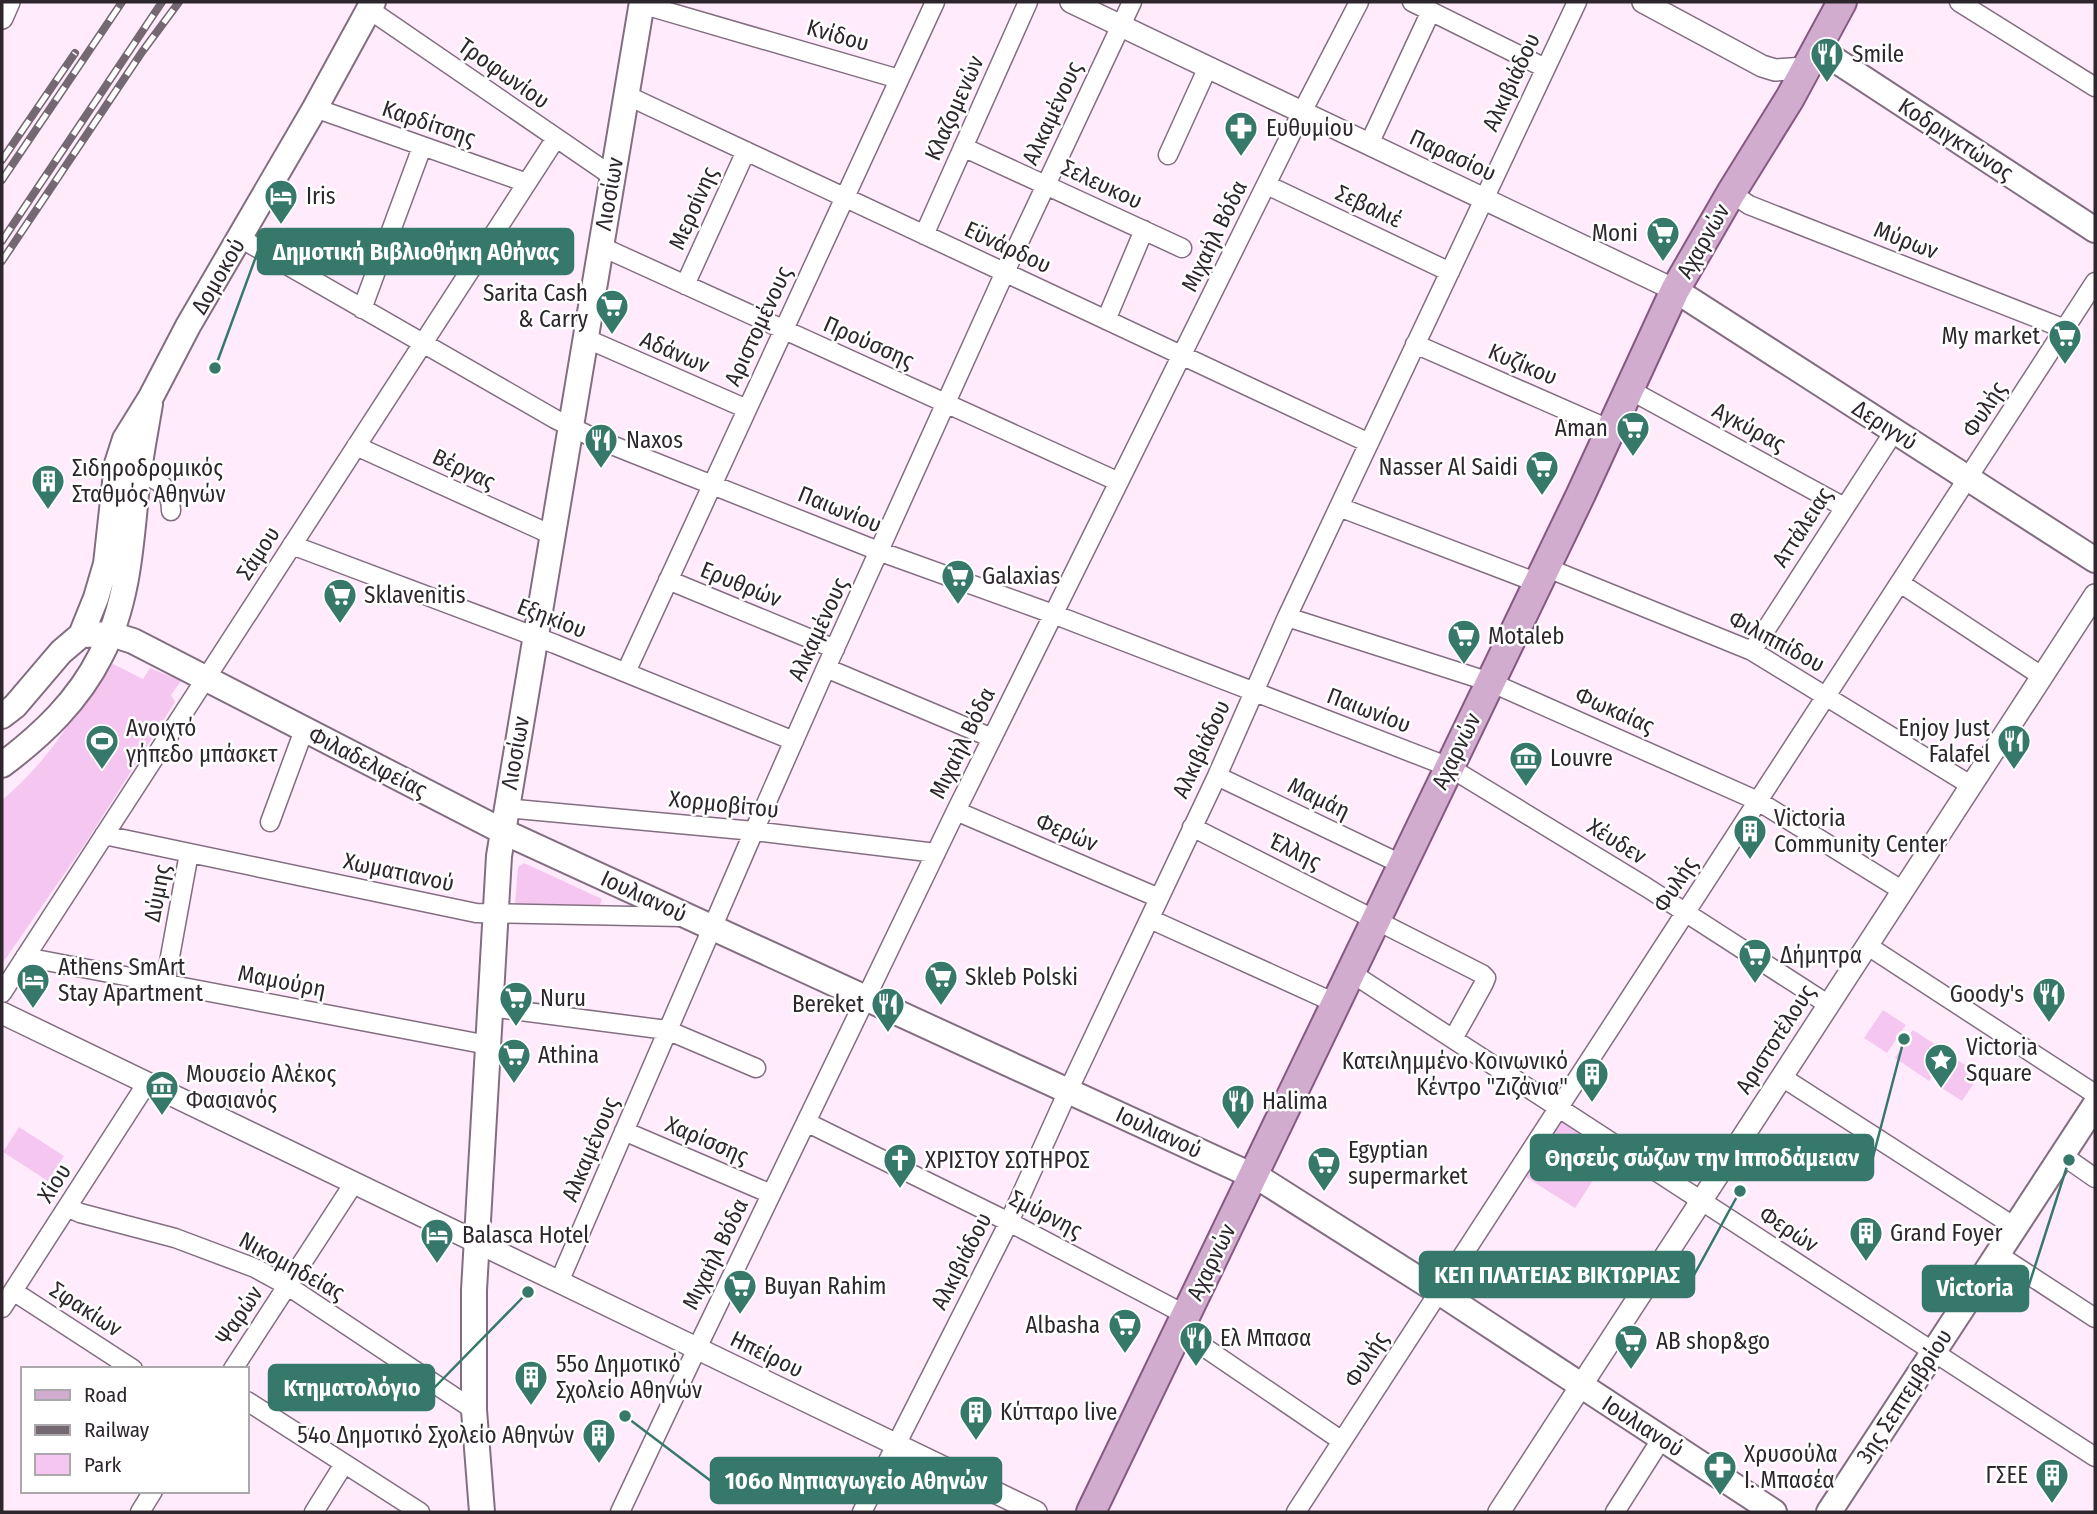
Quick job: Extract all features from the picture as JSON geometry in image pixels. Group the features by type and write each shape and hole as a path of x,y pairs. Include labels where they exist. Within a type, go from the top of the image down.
{"main road":[{"name":"Αχαρνών","path":"1091,1512 1611,430 1675,290 1842,2"},
{"name":"Λιοσίων","path":"482,1512 474,1410 476,1242 494,915 504,819 641,3"},
{"name":"Δομοκού","path":"81,635 106,564 117,464 125,439 373,4"},
{"name":"Κοδριγκτώνος","path":"1811,58 2095,230"},
{"name":"Δεριγνύ","path":"1675,290 2095,560"},
{"path":"2,765 44,732 60,715 93,670 111,634 128,568 138,477 151,397"},
{"name":"Φιλαδελφείας","path":"81,635 111,634 133,641 304,730 504,819"},
{"path":"2,716 15,706 61,652 81,635"},
{"name":"Ιουλιανού","path":"504,819 689,917 1278,1188 1774,1512"},
{"name":"3ης Σεπτεμβρίου","path":"1829,1512 2095,1105"}],"street":[{"path":"2,18 9,2"},
{"name":"Αριστομένους","path":"626,672 935,2"},
{"name":"Κλαζομενών","path":"924,235 1028,2"},
{"name":"Παρασίου","path":"1071,2 1675,290"},
{"name":"Αλκαμένους","path":"559,1282 826,668 881,552 1005,272 1132,2"},
{"name":"Μιχαήλ Βόδα","path":"620,1512 956,811 1358,2"},
{"path":"1412,2 1545,68"},
{"name":"Αλκιβιάδου","path":"862,1512 1009,1222 1217,776 1287,617 1577,2"},
{"path":"1643,2 1762,66 1775,70 1811,58"},
{"path":"1959,2 2095,87"},
{"name":"Κνίδου","path":"641,3 899,79"},
{"name":"Τροφωνίου","path":"373,4 612,176"},
{"path":"1369,144 1431,11"},
{"path":"1168,155 1208,67"},
{"name":"Εϋνάρδου","path":"626,95 1369,443"},
{"name":"Καρδίτσης","path":"315,108 527,183"},
{"name":"Σάμου","path":"2,993 556,138"},
{"path":"362,309 422,147"},
{"name":"Σελευκου","path":"963,147 1182,248"},
{"name":"Μερσίνης","path":"685,285 746,151"},
{"name":"Σεβαλιέ","path":"1267,186 1450,272"},
{"name":"Μύρων","path":"1731,193 1749,205 2065,329"},
{"name":"Σελευκου","path":"1106,320 1144,230"},
{"name":"Παιωνίου","path":"240,238 594,438 881,552 1053,614 1448,767"},
{"name":"Προύσσης","path":"600,246 1119,482"},
{"name":"Φυλής","path":"1296,1512 2095,282"},
{"name":"Αδάνων","path":"585,338 747,409"},
{"name":"Κυζίκου","path":"1415,344 1611,430"},
{"name":"Αγκύρας","path":"1630,390 1844,507"},
{"name":"Αττάλειας","path":"1752,651 1895,430"},
{"name":"Βέργας","path":"356,446 552,535"},
{"path":"138,477 154,479 162,484 171,501 171,511"},
{"name":"Φιλιππίδου","path":"1339,507 1541,575 1752,651 1972,786"},
{"name":"Εξηκίου","path":"292,545 535,636 794,741"},
{"name":"Ερυθρών","path":"668,580 835,649"},
{"path":"1900,583 2043,677"},
{"name":"Αριστοτέλους","path":"1499,1512 2095,595"},
{"name":"Φωκαίας","path":"1287,617 1490,682 1758,801 1903,891"},
{"path":"826,668 992,738"},
{"path":"271,822 304,730"},
{"name":"Χέυδεν","path":"1448,767 1686,912 1829,1005"},
{"name":"Μαμάη","path":"1217,776 1401,864"},
{"name":"Φερών","path":"956,811 1159,898"},
{"name":"Χορμοβίτου","path":"504,819 754,831 936,853"},
{"name":"Έλλης","path":"1192,827 1375,918 1486,978 1453,1039"},
{"name":"Χωματιανού","path":"104,835 468,912 494,915 689,917"},
{"name":"Δύμης","path":"165,984 189,853"},
{"path":"1150,919 1335,1003"},
{"path":"1868,946 2095,1094"},
{"name":"Μαμούρη","path":"25,957 488,1045"},
{"name":"Φερών","path":"1350,972 2095,1457"},
{"path":"489,1007 667,1030 755,1068"},
{"name":"Ηπείρου","path":"2,1013 1035,1512"},
{"path":"1782,1077 2015,1227"},
{"name":"Χίου","path":"2,1308 147,1083"},
{"name":"Σμύρνης","path":"806,1122 1009,1222 1182,1322 1342,1441"},
{"name":"Χαρίσσης","path":"624,1131 771,1194"},
{"path":"2062,1155 2095,1178"},
{"name":"Ψαρών","path":"234,1367 354,1183"},
{"name":"Νικομηδείας","path":"67,1207 207,1249 255,1268 288,1286 474,1410"},
{"path":"1997,1254 2095,1318"},
{"name":"Σφακίων","path":"13,1291 130,1367"},
{"path":"248,1402 419,1512"},
{"path":"1615,1512 1662,1438"},
{"path":"314,1512 344,1464"},
{"path":"140,1512 152,1493"}],"green space":[{"path":"113,664 143,679 150,668 181,681 171,695 175,702 87,841 2,964 2,800 46,756 82,704 102,668"},
{"path":"524,863 602,899 600,905 515,904 518,867"},
{"path":"1883,1010 1906,1025 1887,1053 1864,1038"},
{"path":"1913,1030 1948,1053 1929,1081 1895,1058"},
{"path":"1954,1058 1980,1074 1962,1101 1937,1085"},
{"path":"1560,1119 1612,1151 1575,1208 1524,1176"},
{"path":"19,1127 64,1156 48,1181 3,1152"}],"railway":[{"path":"2,180 122,2"},
{"path":"2,241 162,2"},
{"path":"2,261 142,52 179,2"},
{"path":"2,160 75,53"}],"place":[{"name":"Smile","path":"1827,84"},
{"name":"Ευθυμίου","path":"1241,158"},
{"name":"Iris","path":"281,226"},
{"name":"Moni","path":"1663,263"},
{"name":"Sarita Cash & Carry","path":"612,336"},
{"name":"My market","path":"2065,366"},
{"name":"Δημοτική Βιβλιοθήκη Αθήνας","path":"215,368"},
{"name":"Aman","path":"1633,458"},
{"name":"Naxos","path":"601,470"},
{"name":"Nasser Al Saidi","path":"1542,497"},
{"name":"Σιδηροδρομικός Σταθμός Αθηνών","path":"48,511"},
{"name":"Galaxias","path":"958,606"},
{"name":"Sklavenitis","path":"340,625"},
{"name":"Motaleb","path":"1464,666"},
{"name":"Ανοιχτό γήπεδο μπάσκετ","path":"102,771"},
{"name":"Enjoy Just Falafel","path":"2014,771"},
{"name":"Louvre","path":"1526,788"},
{"name":"Victoria Community Center","path":"1750,861"},
{"name":"Δήμητρα","path":"1755,985"},
{"name":"Skleb Polski","path":"941,1007"},
{"name":"Athens SmArt Stay Apartment","path":"33,1010"},
{"name":"Goody's","path":"2049,1024"},
{"name":"Nuru","path":"516,1028"},
{"name":"Bereket","path":"888,1034"},
{"name":"Θησεύς σώζων την Ιπποδάμειαν","path":"1904,1039"},
{"name":"Athina","path":"514,1085"},
{"name":"Victoria Square","path":"1941,1090"},
{"name":"Κατειλημμένο Κοινωνικό Κέντρο \"Ζιζάνια\"","path":"1592,1104"},
{"name":"Μουσείο Αλέκος Φασιανός","path":"162,1117"},
{"name":"Halima","path":"1238,1131"},
{"name":"Victoria","path":"2069,1160"},
{"name":"ΧΡΙΣΤΟΥ ΣΩΤΗΡΟΣ","path":"900,1190"},
{"name":"ΚΕΠ ΠΛΑΤΕΙΑΣ ΒΙΚΤΩΡΙΑΣ","path":"1740,1191"},
{"name":"Egyptian supermarket","path":"1324,1193"},
{"name":"Grand Foyer","path":"1866,1263"},
{"name":"Balasca Hotel","path":"437,1265"},
{"name":"Κτηματολόγιο","path":"528,1292"},
{"name":"Buyan Rahim","path":"740,1316"},
{"name":"Albasha","path":"1125,1355"},
{"name":"Ελ Μπασα","path":"1196,1368"},
{"name":"AB shop&go","path":"1631,1371"},
{"name":"55ο Δημοτικό Σχολείο Αθηνών","path":"531,1407"},
{"name":"106ο Νηπιαγωγείο Αθηνών","path":"625,1416"},
{"name":"Κύτταρο live","path":"976,1442"},
{"name":"54ο Δημοτικό Σχολείο Αθηνών","path":"599,1465"},
{"name":"Χρυσούλα Ι. Μπασέα","path":"1720,1497"},
{"name":"ΓΣΕΕ","path":"2052,1505"}]}
